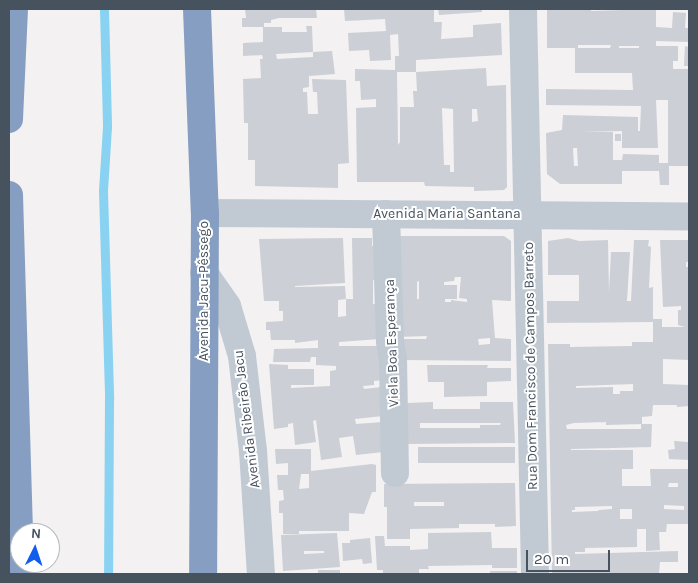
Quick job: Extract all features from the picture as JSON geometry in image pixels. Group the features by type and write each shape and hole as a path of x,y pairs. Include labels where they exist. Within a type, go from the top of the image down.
{"highway":[{"path":"9,119 14,9"},
{"name":"Avenida Jacu-Pêssego","path":"197,9 205,213 204,574"},
{"path":"9,195 20,574"}],"street":[{"name":"Rua Dom Francisco de Campos Barreto","path":"522,9 535,574"},
{"name":"Avenida Maria Santana","path":"205,213 689,216"},
{"name":"Viela Boa Esperança","path":"386,214 390,341 393,359 395,473"},
{"name":"Avenida Ribeirão Jacu","path":"204,273 227,306 242,356 253,451 261,574"}],"building":[{"path":"245,9 316,9 317,18 279,18 271,20 271,23 264,23 264,27 242,27 242,18 246,18"},
{"path":"344,9 434,9 434,22 442,22 441,39 473,37 473,25 501,23 502,55 416,60 416,72 486,68 487,86 506,85 507,187 504,190 474,191 474,187 425,186 424,182 357,182 356,108 376,107 376,99 361,100 360,81 355,81 355,69 395,70 395,56 399,56 398,34 390,35 391,60 370,61 369,50 349,51 348,33 386,31 385,19 345,21","holes":["397,72 416,72 417,91 413,91 414,107 400,107 400,142 398,145","442,108 453,109 454,172 450,172 450,165 444,165","472,109 477,109 478,121 472,122"]},
{"path":"438,9 482,9 482,12 439,15"},
{"path":"547,9 591,9 591,11 656,9 656,27 672,28 673,12 686,13 685,28 689,28 689,42 656,41 656,46 678,46 678,61 673,61 673,69 689,69 688,166 669,166 669,185 660,185 659,171 622,171 622,184 560,184 547,174 546,133 562,130 563,115 638,117 638,131 640,131 641,106 546,105 546,89 633,90 632,73 575,73 575,48 547,48","holes":["578,45 611,45 610,48 578,48","619,46 639,46 639,48 619,48","656,100 668,100 668,163 659,163 659,155 623,154 622,160 613,160 613,132 579,132 622,131 622,148 658,148","573,148 577,148 578,166 574,166"]},
{"path":"306,26 312,26 313,52 332,51 335,74 309,76 309,87 303,88 303,92 307,92 308,114 318,114 317,92 313,92 312,79 346,80 349,163 338,164 338,188 255,186 255,160 248,160 248,123 244,123 243,79 261,78 260,59 263,59 262,55 243,56 243,43 263,42 263,27 282,27 282,32 307,32","holes":["313,52 313,57 277,59 276,54"]},
{"path":"685,46 689,47 689,66 684,66"},
{"path":"615,134 621,134 621,141 615,141"},
{"path":"396,236 504,236 511,241 511,301 492,300 495,338 511,339 511,361 402,360 402,339 426,339 427,336 397,337","holes":["455,277 461,277 459,298 467,299 467,302 451,300 451,302 445,302 445,299 457,299 457,285 444,285 444,282 454,281","419,281 419,299 417,299 417,282","490,338 490,344 479,345 478,339"]},
{"path":"343,238 345,283 295,287 345,286 346,299 353,299 352,238 372,238 372,246 376,246 378,280 373,280 373,304 379,304 380,339 339,342 339,346 381,346 382,380 374,381 374,385 363,386 364,389 382,387 383,416 355,419 356,424 383,422 383,452 356,455 353,436 339,438 342,457 321,460 316,420 313,421 316,442 295,445 293,423 288,424 288,427 274,429 269,364 288,365 288,369 314,369 314,385 291,385 291,388 330,386 330,371 336,370 336,366 316,365 316,357 311,357 310,362 273,362 274,349 318,348 318,340 295,343 295,340 271,340 270,330 266,330 266,322 283,321 283,311 279,311 279,301 264,301 259,239","holes":["346,299 346,316 338,317 338,300"]},
{"path":"568,238 579,241 608,240 609,292 611,252 630,252 627,301 631,301 634,240 649,240 648,246 651,247 649,288 653,287 653,319 662,319 662,327 685,327 678,325 678,310 681,310 681,306 663,307 660,240 689,240 689,262 686,262 686,267 689,267 689,360 663,359 663,384 689,385 689,406 653,405 652,416 642,417 642,424 652,424 651,447 571,449 633,450 633,469 622,469 622,486 651,486 650,469 689,469 688,524 667,524 666,532 659,532 660,550 646,551 646,529 637,529 637,547 585,548 585,552 575,552 575,554 678,551 678,562 660,562 659,574 552,574 548,344 570,344 570,347 632,346 632,342 653,342 653,322 547,323 547,301 579,301 579,275 548,275 548,241","holes":["633,384 633,391 620,391 620,394 613,394 613,387 576,388 576,386","606,422 606,425 641,424 641,429 567,429 566,425","669,483 678,483 678,487 668,487","664,505 684,506 684,510 664,509","612,506 612,509 572,512 572,510 575,510 575,507","620,509 632,509 632,519 620,519"]},
{"path":"427,365 488,365 487,368 511,368 511,381 487,382 487,396 444,397 444,382 428,382"},
{"path":"433,402 433,409 480,409 480,402 513,402 515,443 407,444 407,403","holes":["420,423 501,423 500,425 480,425 480,428 420,428"]},
{"path":"674,441 689,442 689,460 669,459 668,450 675,449"},
{"path":"418,447 515,447 515,463 418,463"},
{"path":"275,449 311,449 311,471 376,465 376,492 372,492 364,514 349,513 349,531 299,531 299,534 283,534 283,513 279,513 279,501 284,500 283,490 278,490 277,475 288,475 288,463 276,464","holes":["301,474 309,474 309,488 299,489"]},
{"path":"515,483 516,526 495,527 495,524 459,524 459,528 410,529 410,539 387,539 387,507 384,507 384,484","holes":["414,502 444,502 444,506 414,506"]},
{"path":"491,532 492,548 517,548 517,568 492,568 492,565 428,566 429,569 419,569 419,574 383,574 383,570 377,570 375,536 384,536 385,546 410,546 410,550 428,549 428,533"},
{"path":"337,533 340,567 283,571 281,535","holes":["304,551 324,551 324,553 304,554"]},
{"path":"370,538 372,563 363,564 362,559 343,561 342,543 350,543 350,540"},
{"path":"318,570 340,570 340,574 318,574"},
{"path":"490,571 517,571 517,574 490,574"}],"waterway":[{"path":"104,9 107,127 103,191 109,399 108,574"}]}
